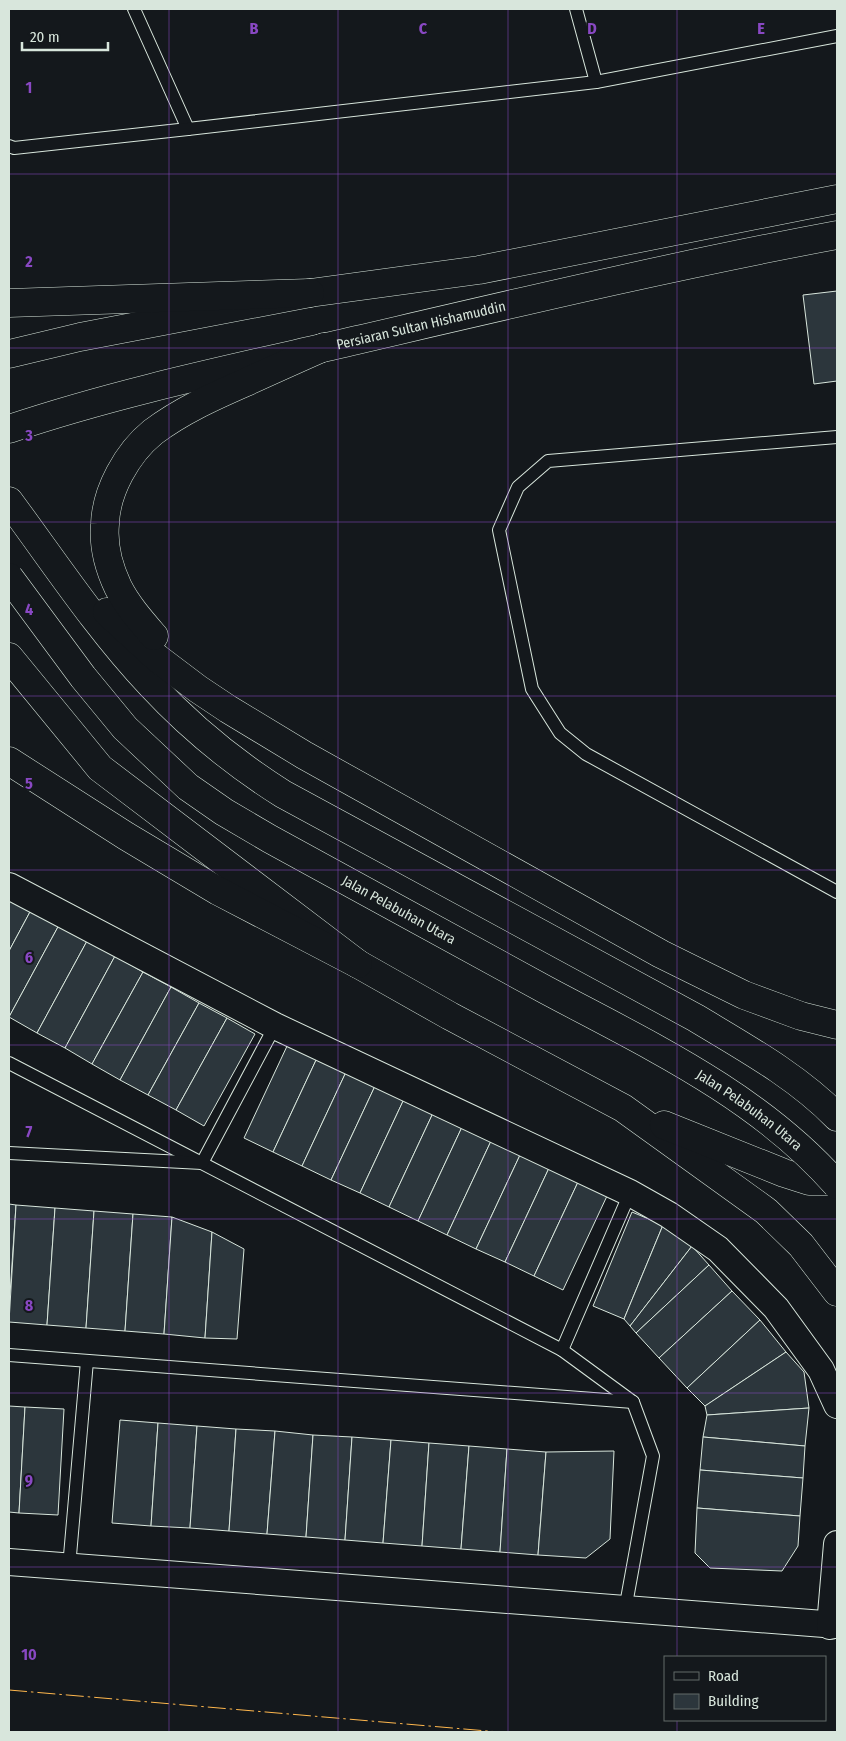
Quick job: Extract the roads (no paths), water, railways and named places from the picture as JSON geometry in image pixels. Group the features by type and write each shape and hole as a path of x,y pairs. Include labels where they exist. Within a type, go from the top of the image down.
{"main road":[{"path":"9,354 80,337 310,293 479,270 837,199"},
{"name":"Persiaran Sultan Hishamuddin","path":"9,429 64,410 149,388 467,314 777,246 837,235"},
{"path":"9,303 310,293"},
{"path":"228,710 190,675 157,640 131,608 119,588 110,568 106,546 105,524 109,502 116,482 126,464 152,433 198,404 324,348"},
{"path":"9,501 112,640 151,685 219,750 283,794 696,1018 800,1085 837,1117"},
{"path":"40,543 98,604 157,658 228,710 304,755 660,954 744,995 802,1016 837,1025"},
{"name":"Jalan Pelabuhan Utara","path":"9,577 83,677 125,728 188,786 224,812 270,839 668,1056 740,1099 784,1134 824,1170 837,1185"},
{"path":"9,658 100,768 358,964"},
{"path":"9,761 126,836 209,886 358,964 450,1016 623,1108 784,1173 809,1181 837,1181"},
{"path":"623,1108 766,1211 801,1245 837,1292"}],"street":[{"path":"9,886 275,1026 630,1193 668,1215 718,1249 776,1308 822,1370 837,1405"},
{"path":"9,1562 835,1627 837,1544"}],"lane":[{"path":"134,9 188,129"},
{"path":"576,9 596,82"},
{"path":"9,146 14,148 596,82 837,36"},
{"path":"837,437 548,461 518,487 499,530 532,689 560,733 586,754 837,892"},
{"path":"202,1162 275,1026"},
{"path":"9,1063 562,1350 633,1402 653,1456 626,1610"},
{"path":"9,1153 202,1162"},
{"path":"562,1350 630,1193"},
{"path":"9,1355 633,1402"},
{"path":"69,1567 87,1361"}]}
